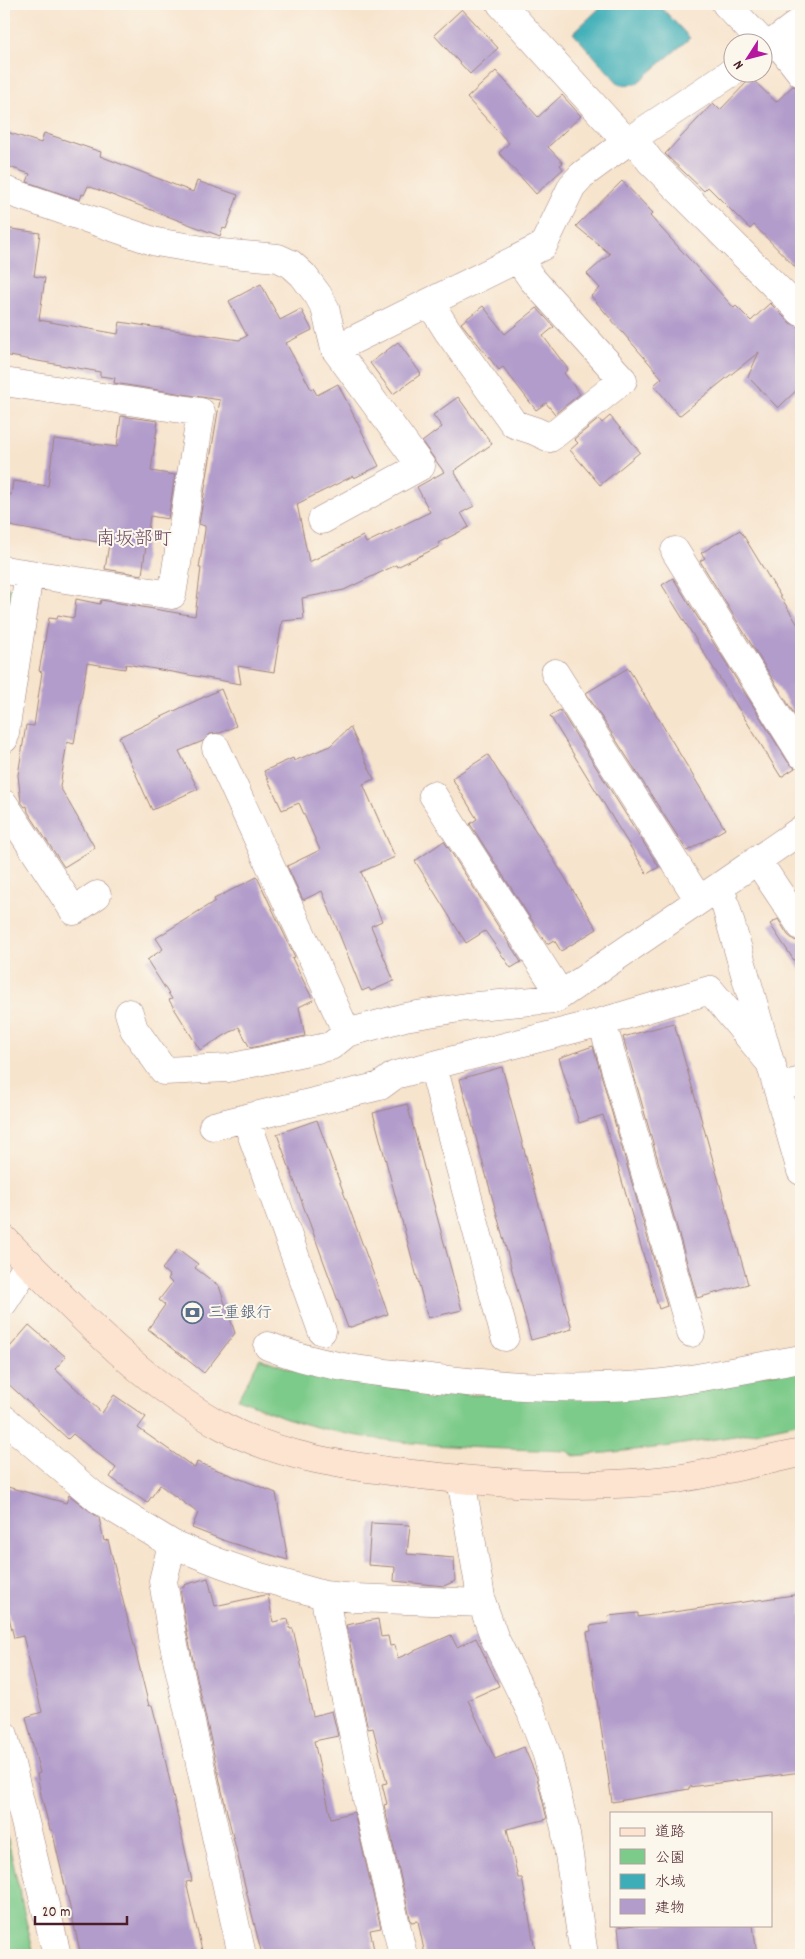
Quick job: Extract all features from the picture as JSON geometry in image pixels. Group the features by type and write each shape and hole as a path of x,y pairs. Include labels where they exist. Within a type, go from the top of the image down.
{"street":[{"path":"501,4 650,161 801,312"},
{"path":"726,4 753,32"},
{"path":"772,41 801,21"},
{"path":"772,50 801,73"},
{"path":"335,349 543,246 572,186 577,180 630,140 722,79"},
{"path":"4,190 156,242 221,253 278,258 291,264 302,275 318,295 325,308 335,349 420,466 322,520"},
{"path":"430,303 514,424 536,430 550,438 623,380 532,279 518,259"},
{"path":"4,382 201,412 172,595 17,572 4,739"},
{"path":"675,550 801,754"},
{"path":"555,673 710,893 787,1089 801,1171"},
{"path":"216,748 347,1033"},
{"path":"433,795 561,995"},
{"path":"4,804 74,911 97,895"},
{"path":"129,1013 134,1029 164,1071 228,1068 331,1046 347,1033 404,1017 466,1007 555,999 801,830"},
{"path":"757,860 801,926"},
{"path":"213,1126 380,1086 394,1075 602,1022 710,990 787,1089"},
{"path":"602,1022 692,1333"},
{"path":"433,1066 505,1337"},
{"path":"246,1119 322,1331"},
{"path":"4,1239 105,1340 130,1362 176,1397 225,1428 268,1447 331,1463 461,1479 518,1483 621,1484 677,1479 801,1453"},
{"path":"4,1302 28,1264"},
{"path":"268,1346 291,1356 381,1373 469,1382 557,1386 625,1386 662,1383 801,1359"},
{"path":"4,1419 98,1499 172,1544 260,1577 324,1595 482,1603"},
{"path":"461,1479 482,1603 496,1639 531,1712 547,1755 565,1828 584,1955"},
{"path":"172,1544 163,1581 172,1636 242,1955"},
{"path":"324,1595 370,1814 403,1955"},
{"path":"4,1735 57,1955"}],"green space":[{"path":"4,586 15,590 4,669"},
{"path":"260,1358 290,1369 360,1383 420,1391 475,1395 801,1371 801,1422 741,1435 664,1447 574,1456 567,1451 431,1445 363,1437 298,1422 238,1399"},
{"path":"4,1823 34,1955 4,1955"}],"water":[{"path":"604,4 658,4 690,38 636,84 620,85 573,33"}],"building":[{"path":"462,9 498,48 470,74 434,35"},
{"path":"496,71 538,117 562,95 581,116 548,147 563,163 560,165 563,169 536,194 499,153 509,143 467,98"},
{"path":"747,82 755,82 776,102 793,86 801,88 801,273 754,225 750,229 708,187 704,191 665,154 713,103 720,110"},
{"path":"4,131 41,143 44,133 101,152 100,156 193,192 197,181 238,195 226,229 223,228 220,236 88,186 80,200 27,182 30,174 4,165"},
{"path":"622,181 653,213 650,216 734,308 736,306 751,321 770,303 790,323 801,327 801,386 778,408 748,377 759,352 679,416 654,385 662,378 591,296 600,288 587,274 610,254 576,226"},
{"path":"4,228 40,233 34,276 45,278 39,320 118,334 120,322 239,340 247,336 229,301 261,284 280,320 301,309 312,330 286,343 311,389 313,388 317,395 338,384 379,466 354,478 353,476 297,504 309,562 363,536 366,543 430,512 417,487 444,472 422,442 442,427 433,415 458,397 492,444 454,471 474,506 461,513 469,527 438,543 440,546 344,590 302,598 304,619 282,621 274,672 238,666 241,684 126,664 125,669 87,663 74,744 67,742 60,787 95,848 64,867 28,812 27,806 25,807 21,802 18,775 26,725 34,726 42,672 39,671 49,618 57,619 58,615 74,618 76,599 100,604 101,600 195,616 201,568 199,568 205,530 205,526 199,524 220,400 114,383 115,378 100,376 100,372 4,355"},
{"path":"483,306 505,334 537,308 554,327 543,336 568,369 564,373 580,394 555,414 546,403 536,410 503,367 499,370 461,323"},
{"path":"398,342 421,374 393,394 370,363"},
{"path":"121,416 158,421 151,471 175,475 168,519 150,516 142,575 105,569 109,544 4,525 4,493 11,495 13,481 48,486 54,439 117,447"},
{"path":"610,416 640,452 600,485 570,450 578,443 574,439 599,419 602,423"},
{"path":"740,530 801,630 801,725 700,561 705,558 701,553"},
{"path":"673,578 788,762 795,768 781,777 662,585"},
{"path":"628,668 725,829 687,851 586,693"},
{"path":"221,689 236,726 220,733 210,734 203,741 179,751 198,789 152,810 119,737"},
{"path":"560,710 659,867 647,874 550,716"},
{"path":"350,727 374,779 363,784 395,857 361,872 382,921 371,926 394,981 371,991 369,988 362,991 322,891 303,900 287,866 320,850 299,803 282,810 264,771 293,758 294,761 330,746"},
{"path":"488,755 597,929 561,951 554,940 547,944 470,824 477,819 452,778"},
{"path":"444,841 521,962 511,968 485,931 466,943 415,861"},
{"path":"257,877 295,957 292,958 313,1000 299,1007 305,1036 250,1048 239,1027 200,1050 169,1000 172,999 147,960 163,949 156,938 215,901 214,899"},
{"path":"778,919 788,935 794,940 801,942 801,971 770,924"},
{"path":"674,1023 748,1284 697,1298 623,1037"},
{"path":"593,1046 667,1306 659,1309 603,1115 579,1123 559,1058"},
{"path":"502,1067 572,1329 531,1340 460,1079"},
{"path":"407,1104 462,1310 428,1318 373,1113"},
{"path":"317,1120 388,1314 348,1328 277,1134"},
{"path":"178,1249 198,1264 195,1268 219,1286 235,1333 204,1373 148,1329 165,1305 159,1300 172,1283 168,1279 170,1276 162,1269"},
{"path":"29,1325 66,1357 55,1369 102,1413 114,1395 146,1417 138,1428 195,1468 197,1462 276,1493 288,1560 228,1542 192,1528 198,1513 160,1485 147,1503 110,1477 116,1468 73,1434 68,1439 4,1380 4,1354"},
{"path":"4,1486 66,1503 69,1495 99,1518 104,1541 108,1540 149,1706 152,1705 159,1732 192,1881 186,1882 203,1955 81,1955 52,1830 50,1830 41,1795 37,1774 40,1773 26,1717 42,1712 23,1636 14,1638 4,1596"},
{"path":"371,1523 410,1525 407,1554 454,1558 455,1581 444,1586 394,1581 395,1567 368,1565"},
{"path":"208,1578 215,1606 268,1595 273,1622 288,1619 290,1629 293,1629 313,1716 332,1711 338,1736 314,1741 331,1818 354,1812 381,1928 370,1930 375,1955 262,1955 225,1804 187,1633 180,1588"},
{"path":"801,1594 801,1772 689,1787 689,1789 612,1802 587,1632 591,1631 590,1626 609,1623 608,1616 638,1613 638,1617"},
{"path":"378,1619 381,1637 388,1636 390,1646 395,1645 398,1658 451,1635 457,1647 476,1638 499,1686 468,1700 495,1759 524,1747 537,1778 547,1819 507,1829 518,1878 522,1878 536,1955 425,1955 418,1921 411,1922 384,1805 387,1804 382,1784 387,1783 373,1728 368,1729 346,1625"},
{"path":"753,1926 757,1955 621,1955 618,1927"}],"place":[{"name":"三重銀行","path":"192,1313"}],"district":[{"name":"南坂部町","path":"134,540"}]}
